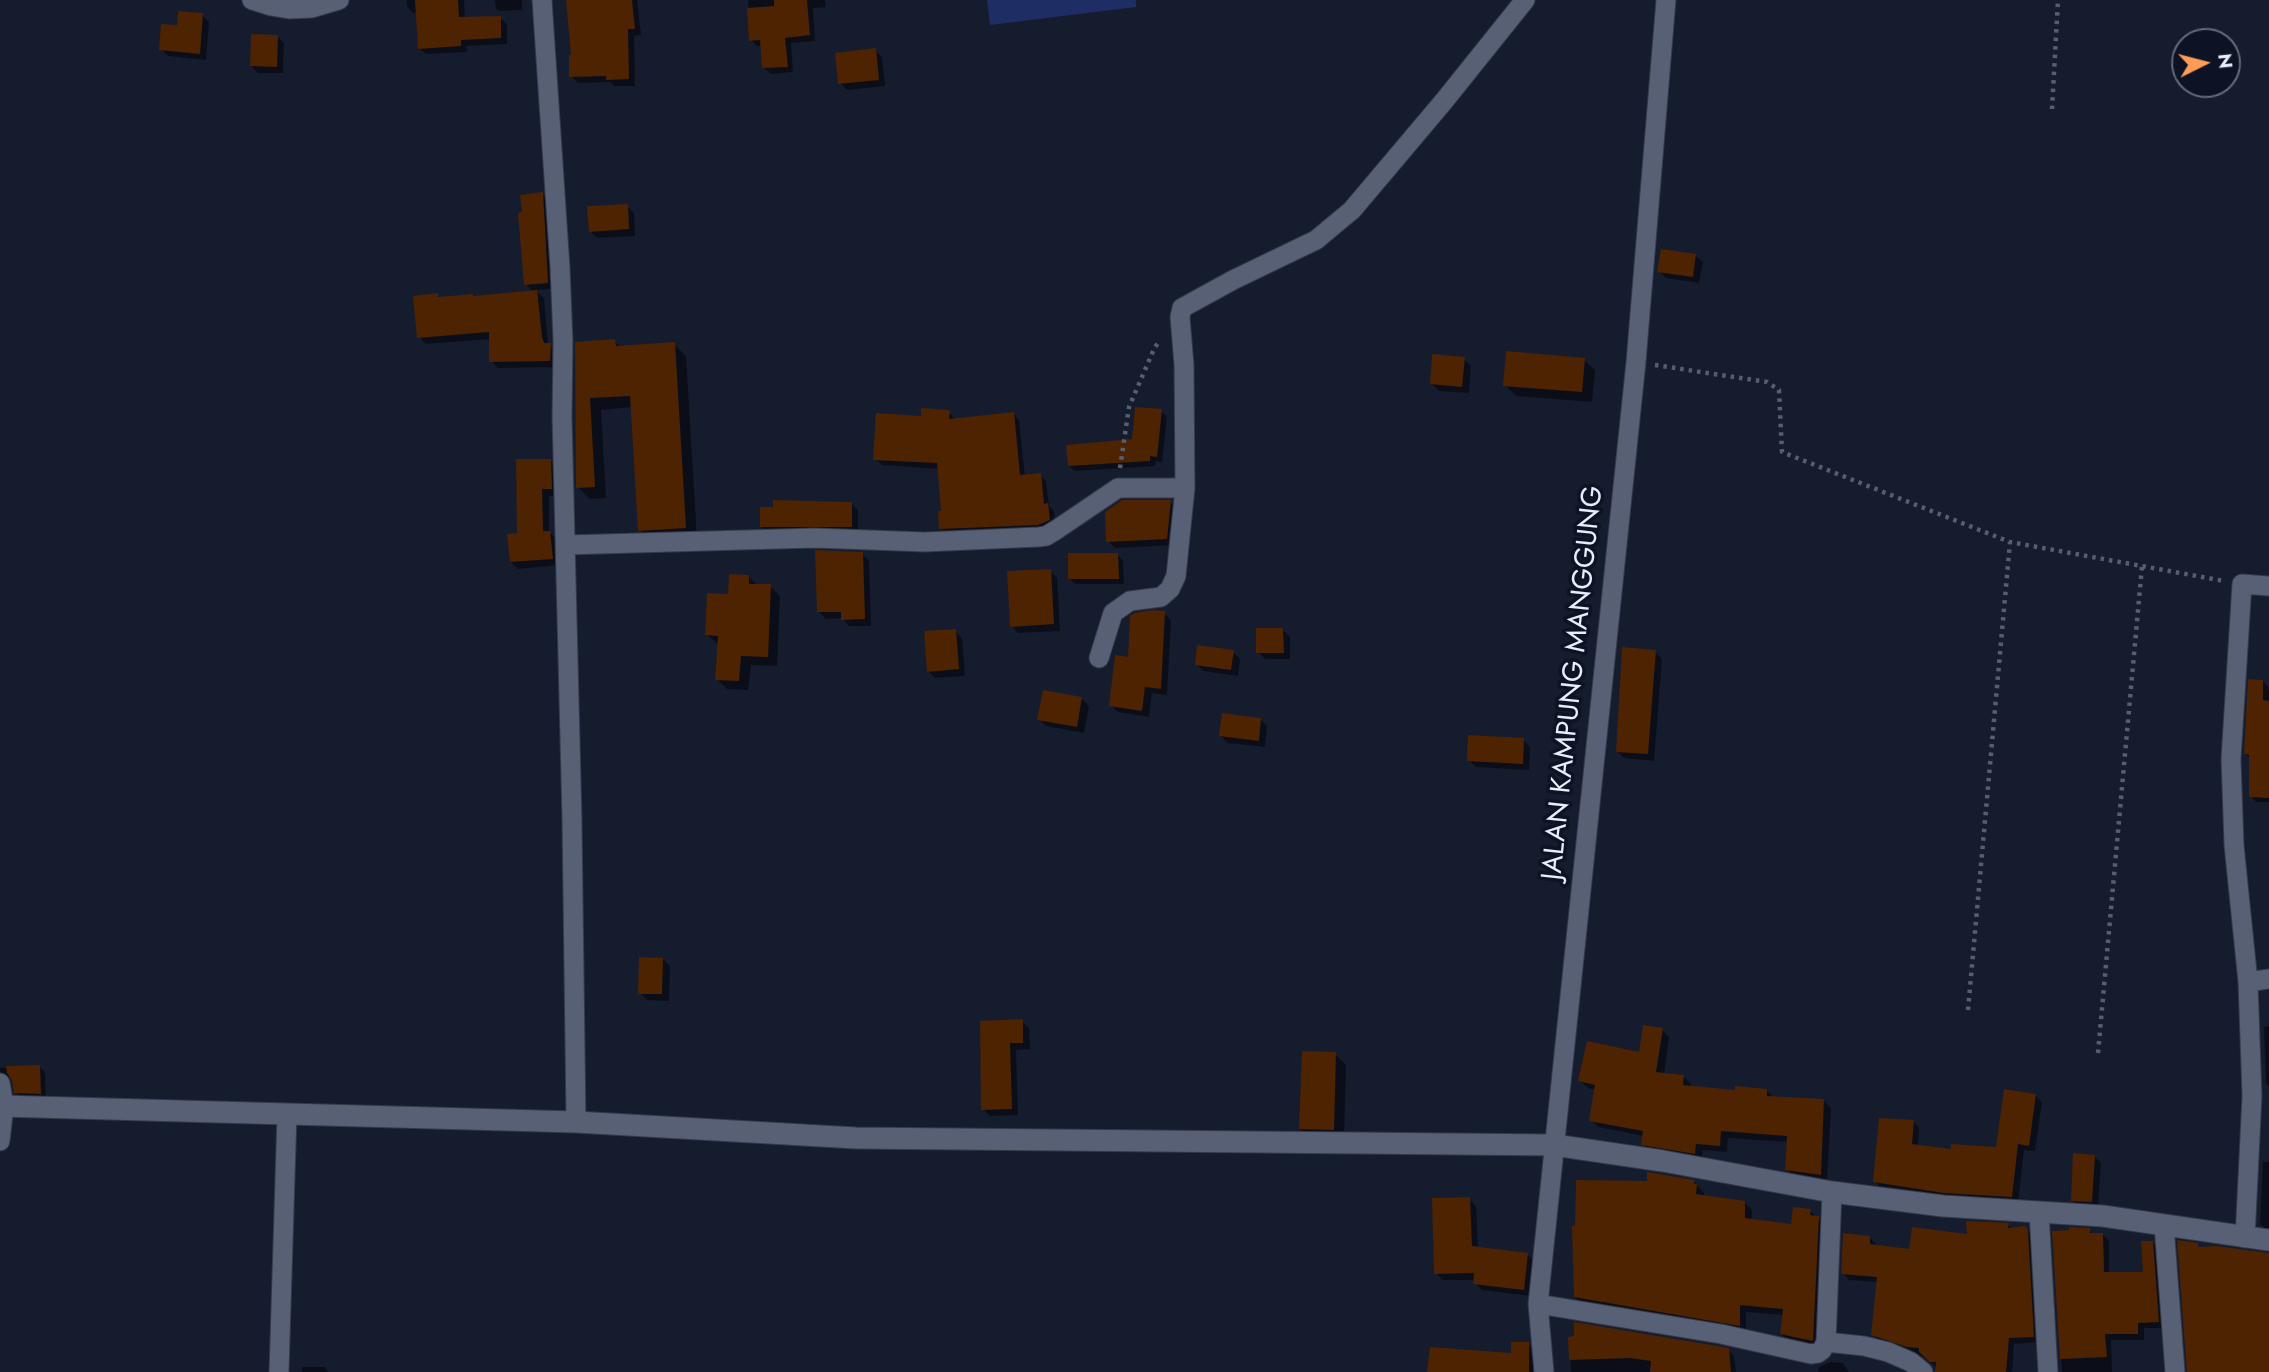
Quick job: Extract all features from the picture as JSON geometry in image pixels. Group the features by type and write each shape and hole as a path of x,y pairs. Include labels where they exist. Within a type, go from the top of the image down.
{"street":[{"path":"252,0 289,9 312,8 339,0"},
{"path":"542,0 560,267 576,1122"},
{"path":"1099,657 1113,613 1130,601 1161,597 1170,589 1176,576 1185,488 1184,365 1180,317 1182,308 1316,240 1352,209 1525,0"},
{"name":"JALAN KAMPUNG MANGGUNG","path":"1544,1372 1538,1304 1636,362 1666,0"},
{"path":"565,545 815,538 925,542 1046,536 1118,488 1185,488"},
{"path":"2245,1238 2252,1096 2248,982 2234,845 2231,759 2242,584 2269,586"},
{"path":"2248,982 2269,979"},
{"path":"0,1083 0,1141"},
{"path":"2,1106 576,1122 856,1138 1555,1145 1663,1161 1832,1192 1943,1206 2103,1216 2269,1240"},
{"path":"279,1372 287,1114"},
{"path":"1538,1304 1721,1335 1811,1354 1822,1350 1826,1342 1832,1192"},
{"path":"2039,1212 2048,1372"},
{"path":"2164,1225 2175,1372"},
{"path":"1826,1342 1864,1346 1888,1352 1910,1362 1923,1372"}],"path":[{"path":"2052,109 2058,0"},
{"path":"1118,488 1129,407 1161,339"},
{"path":"1636,362 1767,382 1779,390 1783,452 2010,542 2242,584"},
{"path":"1968,1010 2010,542"},
{"path":"2098,1053 2142,566"}],"shaded area":[{"path":"987,0 1136,0 1136,7 990,25"}],"building":[{"path":"415,0 458,0 459,17 501,16 501,38 461,40 461,46 418,49"},
{"path":"566,0 632,0 635,29 628,29 629,79 606,80 606,76 569,77 571,55"},
{"path":"774,0 807,0 810,35 785,38 788,67 762,68 760,40 749,41 747,8 774,6"},
{"path":"178,11 203,13 200,54 159,50 161,24 177,25"},
{"path":"251,34 278,35 277,67 250,66"},
{"path":"876,48 879,80 838,84 835,53"},
{"path":"543,192 548,283 524,285 518,213 522,212 520,195"},
{"path":"628,204 629,229 589,232 587,206"},
{"path":"1661,249 1696,254 1693,277 1657,272"},
{"path":"537,290 542,337 544,343 551,343 550,361 489,362 489,332 417,338 413,296 438,293 438,297 473,296"},
{"path":"615,339 616,346 675,342 686,528 638,531 630,396 590,398 595,487 576,488 575,342"},
{"path":"1506,351 1585,358 1582,392 1503,386"},
{"path":"1432,354 1465,357 1462,387 1430,384"},
{"path":"1135,407 1162,409 1157,457 1150,456 1150,461 1068,466 1066,445 1132,439"},
{"path":"921,408 950,410 949,419 1014,412 1020,475 1041,473 1044,504 1048,503 1050,520 1038,525 939,529 938,511 941,511 937,463 873,460 876,413 921,416"},
{"path":"516,459 551,459 552,489 542,489 543,531 550,531 553,559 510,562 507,534 517,533"},
{"path":"773,500 852,502 852,527 760,527 760,507 773,507"},
{"path":"1122,500 1171,500 1167,539 1106,542 1105,512"},
{"path":"815,550 863,552 865,619 841,620 841,612 817,612"},
{"path":"1068,553 1118,553 1119,579 1068,579"},
{"path":"1051,569 1054,624 1010,627 1007,571"},
{"path":"729,574 749,575 749,584 771,584 768,657 741,656 739,681 715,680 718,636 705,635 707,593 728,594"},
{"path":"1153,610 1165,611 1161,689 1145,687 1142,711 1109,706 1115,655 1128,657 1130,616"},
{"path":"1256,628 1283,628 1284,653 1256,653"},
{"path":"956,629 959,669 927,672 924,631"},
{"path":"1197,645 1234,650 1231,670 1195,665"},
{"path":"1622,647 1656,650 1648,754 1616,752"},
{"path":"2248,679 2263,680 2263,700 2269,701 2269,798 2249,797 2249,755 2244,754"},
{"path":"1043,690 1082,697 1077,727 1037,720"},
{"path":"1222,713 1261,718 1259,741 1219,736"},
{"path":"1468,735 1524,738 1523,764 1467,761"},
{"path":"639,957 663,958 662,994 638,994"},
{"path":"1023,1019 1023,1043 1010,1043 1012,1109 981,1110 980,1021"},
{"path":"1643,1025 1663,1028 1656,1072 1684,1075 1683,1085 1735,1090 1735,1086 1767,1089 1767,1096 1824,1099 1821,1175 1785,1170 1787,1136 1721,1131 1720,1146 1696,1144 1695,1154 1641,1145 1643,1131 1589,1121 1595,1085 1578,1081 1587,1041 1639,1052"},
{"path":"1302,1051 1336,1052 1334,1130 1299,1129"},
{"path":"40,1065 41,1094 14,1093 6,1066"},
{"path":"2004,1089 2036,1094 2029,1146 2018,1144 2012,1197 1944,1193 1873,1182 1879,1118 1914,1120 1912,1144 1951,1149 1951,1144 1996,1147"},
{"path":"2073,1153 2095,1155 2092,1202 2071,1201"},
{"path":"1647,1172 1694,1180 1694,1184 1697,1184 1696,1194 1745,1201 1745,1218 1791,1224 1793,1207 1811,1209 1810,1215 1819,1216 1813,1341 1780,1334 1783,1309 1740,1305 1740,1326 1574,1297 1572,1226 1575,1226 1576,1180 1647,1181"},
{"path":"1470,1197 1472,1246 1528,1253 1524,1290 1473,1284 1474,1273 1434,1274 1432,1198"},
{"path":"1966,1221 2009,1223 2008,1228 2026,1226 2028,1231 2034,1337 2009,1338 2006,1372 1935,1372 1936,1362 1930,1362 1919,1352 1919,1348 1907,1347 1871,1335 1877,1277 1841,1274 1843,1233 1870,1236 1870,1244 1909,1249 1912,1227 1967,1234"},
{"path":"2069,1227 2090,1228 2090,1233 2103,1233 2104,1272 2143,1272 2141,1241 2153,1241 2159,1322 2138,1323 2138,1334 2105,1334 2107,1357 2060,1359 2052,1231 2069,1230"},
{"path":"2177,1240 2198,1243 2198,1247 2216,1246 2269,1253 2269,1372 2187,1372"},
{"path":"1574,1322 1729,1348 1731,1372 1650,1372 1651,1361 1630,1358 1569,1360 1568,1337 1574,1336"},
{"path":"1511,1342 1529,1342 1529,1372 1427,1372 1430,1347 1511,1353"}]}
